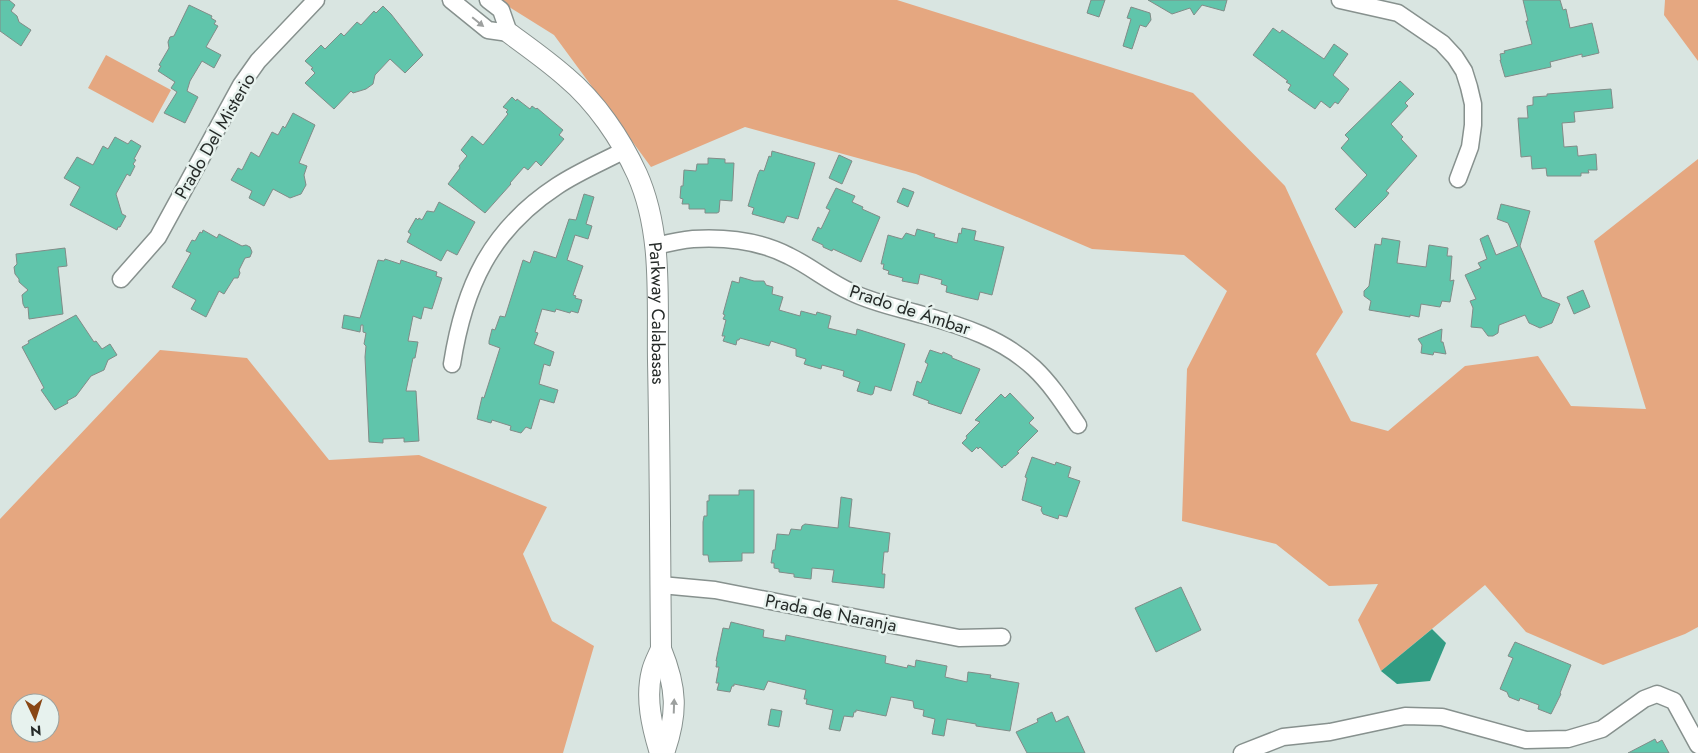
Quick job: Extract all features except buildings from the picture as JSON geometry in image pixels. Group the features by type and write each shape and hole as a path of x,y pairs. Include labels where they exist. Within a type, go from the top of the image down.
{"street":[{"name":"Prado Del Misterio","path":"121,279 158,237 241,85 258,62 316,0"},
{"name":"Parkway Calabasas","path":"451,0 488,30 509,33 567,77 608,124 625,150 647,202 656,246 661,466 661,649 652,671 650,696 652,728 662,753"},
{"path":"488,0 501,10 509,33"},
{"path":"1340,0 1398,13 1442,44 1455,57 1464,71 1469,87 1473,125 1470,147 1458,179"},
{"path":"452,364 467,298 479,270 494,245 535,202 558,185 625,150"},
{"name":"Prado de Ámbar","path":"656,246 692,239 729,240 760,244 789,256 851,292 882,304 978,332 1009,349 1035,369 1056,392 1078,425"},
{"name":"Prada de Naranja","path":"661,585 715,590 959,638 1002,637"},
{"path":"1242,753 1283,737 1330,732 1405,716 1442,717 1526,740 1568,739 1602,729 1644,699 1657,694 1674,701 1698,745"}],"shaded area":[{"path":"498,0 897,0 1193,93 1285,186 1343,312 1316,354 1351,421 1388,431 1465,366 1538,356 1571,406 1646,409 1594,241 1698,159 1698,627 1685,634 1603,665 1526,632 1485,585 1381,671 1358,620 1378,584 1329,586 1276,544 1182,521 1187,369 1227,291 1184,255 1092,249 916,174 745,127 651,167 554,35"},
{"path":"1665,0 1698,0 1698,61 1664,15"},
{"path":"106,55 171,90 153,123 88,88"},
{"path":"160,350 247,358 329,460 419,455 547,507 523,554 552,621 594,646 563,753 0,753 0,519"},
{"path":"1432,629 1446,643 1430,681 1397,684 1381,671"}]}
